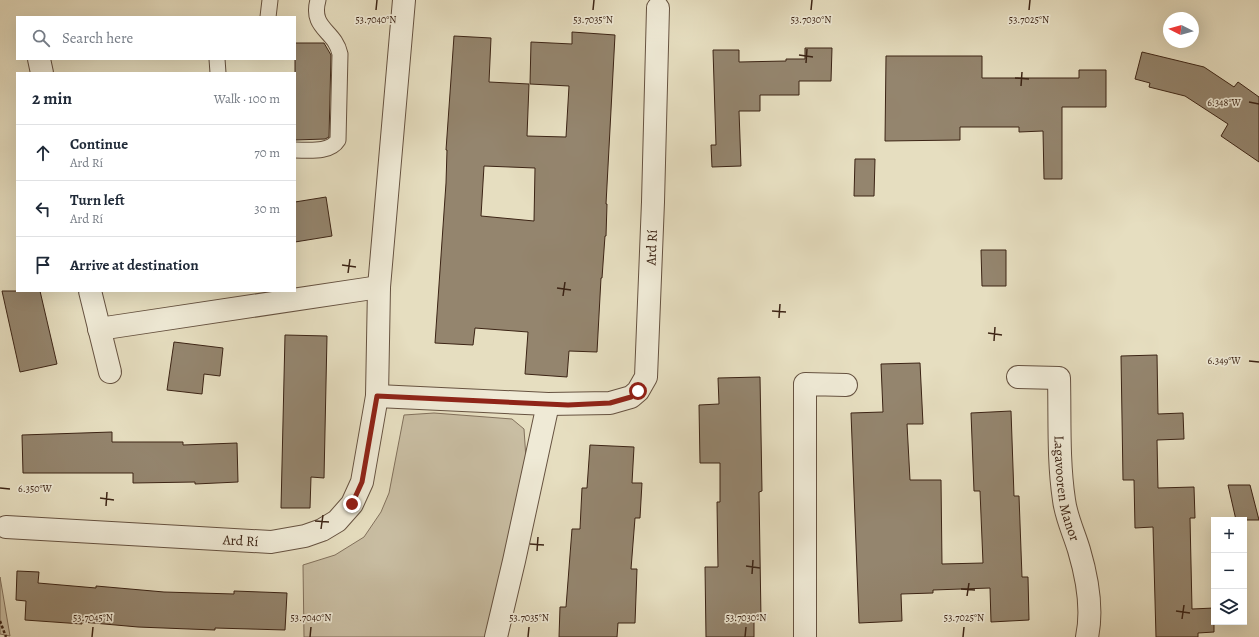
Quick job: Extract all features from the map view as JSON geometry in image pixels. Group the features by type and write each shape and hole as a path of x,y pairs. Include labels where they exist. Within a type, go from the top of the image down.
{"street":[{"name":"Ard Rí","path":"6,527 271,542 305,536 322,530 337,521 352,504 362,482 377,396 379,287 404,0"},
{"name":"Ard Rí","path":"377,396 548,404 610,403 631,397 638,391 646,377 654,195 658,8"},
{"path":"39,60 42,72"},
{"path":"99,329 379,287"},
{"path":"90,292 110,372"},
{"name":"Lagavooren Manor","path":"1018,377 1059,378 1061,476 1064,503 1079,550 1086,580 1090,606 1087,637"},
{"path":"805,637 805,384 846,385"},
{"path":"496,637 548,404"}],"lane":[{"path":"268,16 270,0"},
{"path":"296,150 319,150 335,145 338,140 340,54 335,40 318,20 315,10 318,0"},
{"path":"217,60 218,72"}],"path":[{"path":"0,621 6,637"}],"shaded area":[{"path":"434,413 512,419 524,429 526,459 488,637 304,637 303,565 335,555 364,537 381,512 389,493 404,415"},
{"path":"0,577 10,636 0,634"}],"building":[{"path":"572,32 615,35 606,204 606,236 601,278 597,352 569,351 567,377 525,374 528,332 475,328 473,345 435,343 454,36 491,38 489,82 529,84 527,136 566,137 569,86 530,84 531,42 572,44","holes":["484,166 535,168 534,221 481,216"]},
{"path":"296,43 324,43 331,55 329,137 325,139 296,140"},
{"path":"805,48 832,48 831,81 799,81 799,95 760,95 760,111 739,111 741,166 712,167 711,145 716,145 713,50 739,50 739,62 786,61 786,59 805,59"},
{"path":"1142,52 1204,67 1234,87 1238,82 1259,97 1259,162 1221,136 1228,124 1185,96 1149,87 1150,83 1135,79"},
{"path":"886,56 982,56 982,78 1079,78 1079,70 1106,70 1106,107 1062,107 1062,179 1044,179 1043,131 1019,132 1019,127 960,127 960,140 885,141"},
{"path":"855,159 875,159 874,196 854,196"},
{"path":"326,197 332,236 296,242 296,202"},
{"path":"981,250 1006,250 1006,286 982,286"},
{"path":"2,291 40,292 57,364 20,372"},
{"path":"285,335 327,336 324,478 311,477 310,508 281,508"},
{"path":"174,342 223,348 220,376 204,374 202,394 167,390"},
{"path":"1157,355 1158,414 1183,413 1184,439 1157,440 1158,488 1194,487 1195,518 1190,518 1192,609 1211,608 1211,625 1214,625 1214,632 1198,633 1198,637 1156,637 1153,527 1135,528 1134,480 1123,480 1121,356"},
{"path":"920,363 923,424 907,424 910,480 941,480 942,564 983,563 980,491 974,491 971,413 1011,411 1014,496 1019,496 1022,577 1028,577 1029,620 991,622 990,588 933,590 933,593 901,594 902,621 859,623 851,413 883,412 881,364"},
{"path":"760,377 762,491 759,492 761,619 754,620 754,637 706,637 705,567 718,567 717,502 720,502 720,463 700,463 699,405 719,404 718,378"},
{"path":"112,432 112,442 183,442 183,445 237,443 238,482 195,484 195,482 133,483 133,473 23,473 22,435"},
{"path":"590,445 634,447 632,483 642,483 640,518 635,518 631,569 637,569 635,623 618,623 617,637 559,637 560,607 566,607 572,529 580,529 582,488 587,488"},
{"path":"1228,485 1250,485 1259,520 1247,520 1247,517 1235,517"},
{"path":"17,571 39,572 38,583 96,588 96,586 164,592 234,594 234,591 287,593 285,630 215,628 215,630 189,629 25,620 26,601 16,600"}],"route":[{"path":"352,504 362,482 377,396 568,405 610,403 631,397 638,391"}]}
